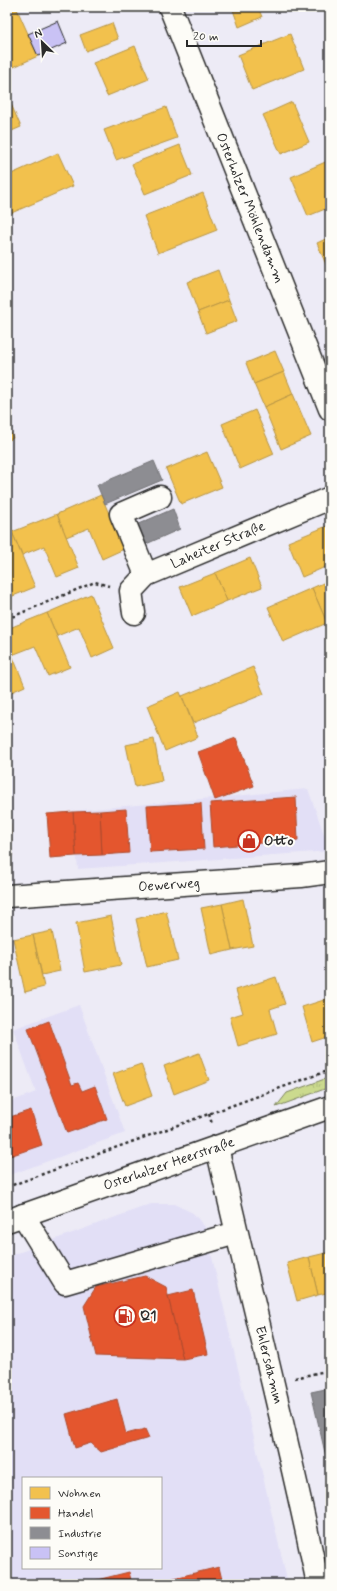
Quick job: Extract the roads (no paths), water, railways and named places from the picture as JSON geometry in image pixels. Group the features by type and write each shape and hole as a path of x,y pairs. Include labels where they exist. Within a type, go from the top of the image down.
{"street":[{"name":"Osterholzer Möhlendamm","path":"170,7 330,409"},
{"path":"146,575 121,514 160,497"},
{"name":"Laheiter Straße","path":"134,613 131,591 146,575 330,498"},
{"name":"Oewerweg","path":"7,896 285,877 330,872"},
{"name":"Osterholzer Heerstraße","path":"15,1218 330,1107"},
{"name":"Ehlersdamm","path":"217,1148 236,1233 274,1383 318,1584"},
{"path":"15,1218 65,1283 236,1233"}],"place":[{"name":"Otto","path":"249,841"},
{"name":"Q1","path":"125,1316"}]}
